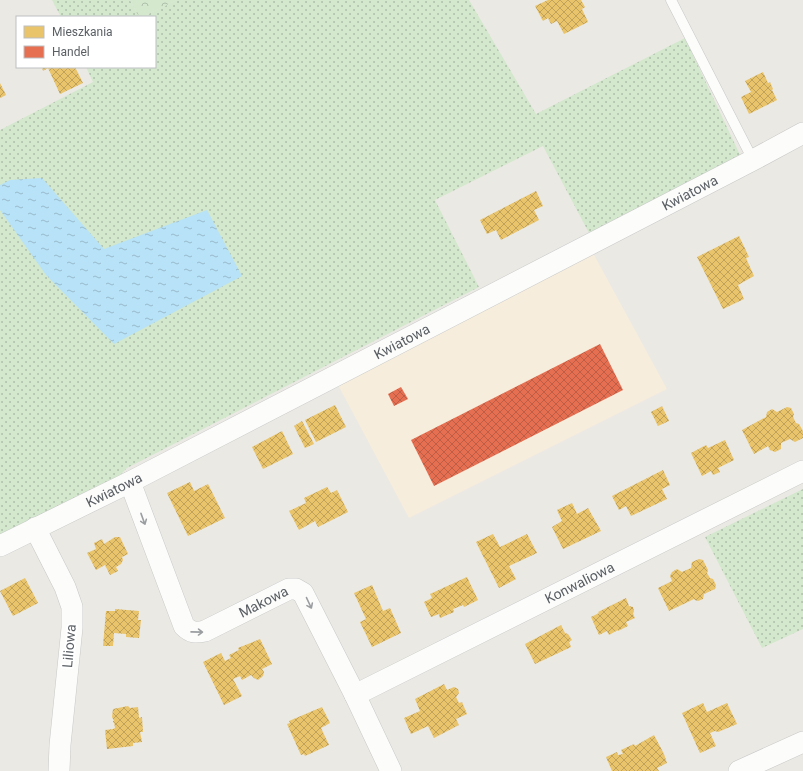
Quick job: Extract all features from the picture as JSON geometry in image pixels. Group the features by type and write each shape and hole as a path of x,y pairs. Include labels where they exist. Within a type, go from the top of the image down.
{"street":[{"name":"Kwiatowa","path":"0,546 130,482 803,133"},
{"name":"Konwaliowa","path":"355,695 803,471"},
{"name":"Makowa","path":"130,482 184,626 190,631 197,633 205,631 289,589 296,589 303,592 355,695 391,771"},
{"name":"Liliowa","path":"36,528 66,587 72,607 72,628 60,745 59,771"},
{"path":"739,771 803,742"}],"lane":[{"path":"671,0 753,160"}],"shaded area":[{"path":"593,253 667,389 409,518 337,383"}],"green space":[{"path":"52,0 130,0 138,16 60,16"},
{"path":"130,0 177,0 144,16 138,16"},
{"path":"177,0 469,0 536,114 685,38 740,155 589,233 543,146 435,200 479,287 127,468 115,480 0,538 0,130 93,82 86,68 156,68 156,16 144,16"},
{"path":"803,489 803,629 762,648 705,537"}],"water":[{"path":"42,178 104,249 207,210 242,276 114,344 46,275 0,210 0,185 10,180"}],"building: Mieszkania":[{"path":"548,0 581,0 585,7 582,9 588,22 564,34 557,21 551,24 548,18 543,21 535,6"},
{"path":"48,68 76,68 83,83 60,94"},
{"path":"763,72 768,83 770,82 777,100 749,114 741,97 751,92 745,81"},
{"path":"0,83 6,95 0,98"},
{"path":"536,191 543,206 534,210 539,220 501,240 496,230 487,234 480,220"},
{"path":"739,236 749,257 746,258 754,276 738,285 744,299 723,309 697,257"},
{"path":"335,405 346,427 316,442 305,420"},
{"path":"662,406 669,421 658,426 651,412"},
{"path":"787,407 791,408 796,423 799,424 803,431 803,438 795,442 790,439 781,443 781,449 775,452 770,450 768,446 754,454 742,430 766,417 767,412 772,409 777,412"},
{"path":"302,421 314,444 305,448 294,426"},
{"path":"282,431 293,454 263,469 252,447"},
{"path":"725,440 734,460 718,468 720,472 713,475 711,471 702,476 691,453 706,445 708,448"},
{"path":"663,470 670,485 662,489 667,499 631,516 626,506 619,510 612,496"},
{"path":"190,482 194,491 208,484 225,518 188,536 167,493"},
{"path":"327,487 331,493 337,490 348,512 318,527 315,521 299,530 289,511 306,503 304,498"},
{"path":"572,503 577,514 588,508 601,531 563,549 552,527 562,521 557,510"},
{"path":"493,534 500,547 527,534 537,553 509,566 516,579 499,588 476,542"},
{"path":"115,537 120,537 128,554 122,557 123,560 121,564 116,567 118,571 110,575 105,565 96,570 87,553 96,549 94,543 102,539 104,544"},
{"path":"699,559 703,560 708,570 707,573 716,585 715,589 704,594 703,599 698,601 694,599 669,611 658,588 672,581 670,576 672,572 677,569 682,572 691,568 692,562"},
{"path":"467,577 478,600 464,607 463,605 453,609 454,612 440,618 439,614 431,617 424,602 432,598 430,594"},
{"path":"25,578 38,603 13,616 0,591"},
{"path":"372,585 383,611 390,608 401,633 372,647 360,622 366,619 354,593"},
{"path":"626,598 629,606 633,607 633,614 635,618 626,622 628,626 618,631 609,635 607,631 599,635 591,617"},
{"path":"115,609 139,611 138,620 141,620 139,638 126,637 126,634 114,633 113,646 103,646 106,611 115,611"},
{"path":"561,625 565,633 568,634 572,640 569,642 571,647 535,664 525,644"},
{"path":"260,639 272,664 262,669 264,672 263,676 258,680 251,675 242,680 240,676 233,679 242,696 224,705 203,662 221,653 225,661 231,658 229,655 239,650 238,648"},
{"path":"444,684 447,690 454,687 458,689 459,693 456,697 459,703 462,702 467,714 456,719 459,725 434,738 428,726 411,734 404,718 420,711 415,699"},
{"path":"703,703 707,712 727,703 737,724 718,732 715,731 710,733 716,746 700,753 682,713"},
{"path":"128,706 130,708 138,707 139,718 142,717 143,732 140,732 142,742 133,743 133,746 107,749 105,730 115,728 112,717 113,709"},
{"path":"322,707 330,723 321,728 329,745 305,756 304,754 301,755 287,724 290,723 289,721"},
{"path":"654,735 667,763 657,768 659,771 612,771 606,757 617,752 618,755 623,754 621,750 634,744 635,746"}],"building: Handel":[{"path":"600,344 623,390 434,486 411,440"},
{"path":"401,387 408,399 394,406 388,394"}]}
